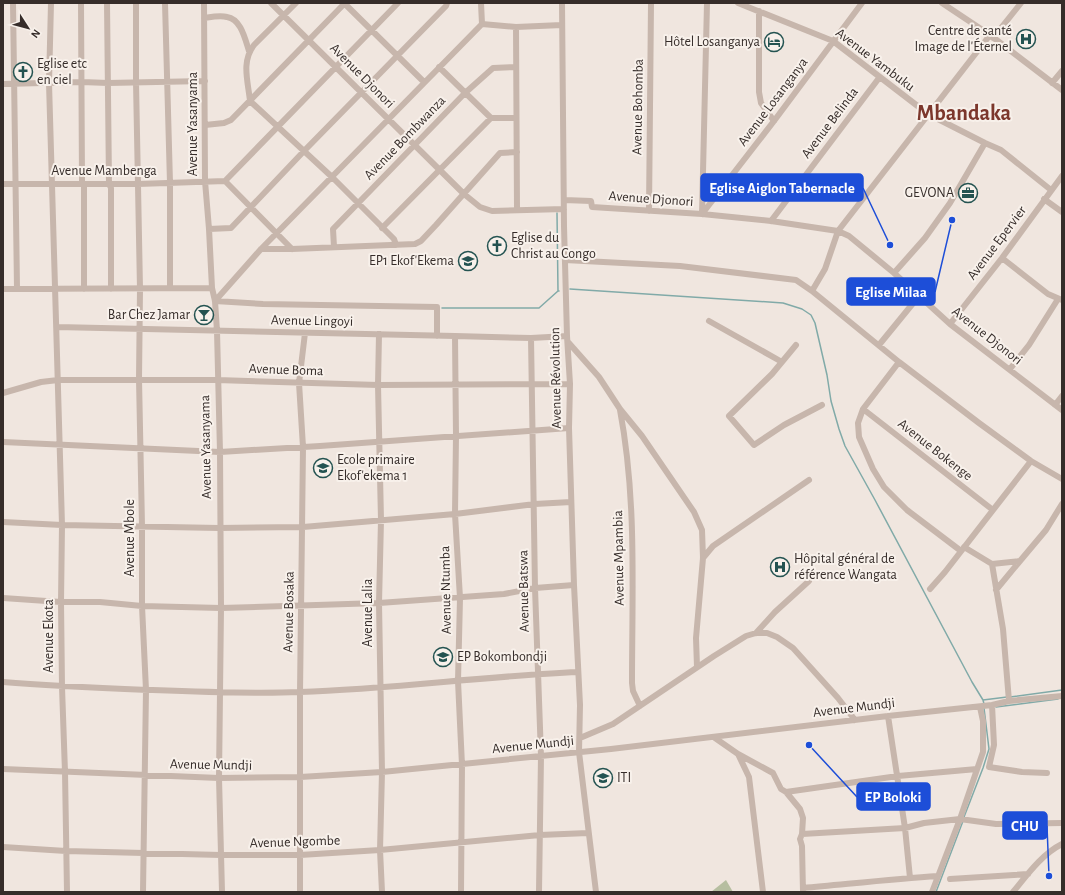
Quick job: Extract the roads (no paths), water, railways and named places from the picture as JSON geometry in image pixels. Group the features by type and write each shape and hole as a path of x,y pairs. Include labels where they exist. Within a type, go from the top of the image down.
{"street":[{"path":"13,3 17,288"},
{"name":"Avenue Ekota","path":"51,3 50,83 62,525 62,687 67,892"},
{"path":"81,3 84,289"},
{"path":"107,3 109,184 111,188 110,289"},
{"name":"Avenue Mbole","path":"136,3 142,606 146,690 143,892"},
{"path":"165,3 170,183 170,288"},
{"name":"Avenue Yasanyama","path":"204,3 205,181 210,229 212,288 215,301 217,331 217,380 220,452 219,528 221,608 219,778 222,892"},
{"name":"Avenue Djonori","path":"271,3 439,170 480,207 492,211 564,209"},
{"path":"296,3 254,44 246,58 250,101 332,177 394,239 396,245"},
{"path":"205,125 224,123 231,120 344,3 424,82"},
{"path":"292,249 225,181 335,66 398,3"},
{"path":"210,229 231,228 304,151 398,57 446,6 446,3"},
{"path":"215,301 261,249 482,24 481,3"},
{"name":"Avenue Révolution","path":"562,3 565,260 570,384 569,428 571,502 580,705 579,752 596,892"},
{"name":"Avenue Bohomba","path":"649,211 651,3"},
{"path":"702,214 707,3"},
{"name":"Avenue Yambuku","path":"738,3 833,41 879,78 928,114 1001,150 1051,190"},
{"name":"Avenue Losanganya","path":"702,214 862,3"},
{"path":"942,3 992,36 1062,90"},
{"path":"812,291 825,269 838,230 928,114 1021,3"},
{"path":"759,11 759,92 761,103 774,121"},
{"path":"204,18 227,16 232,19 242,29 250,51"},
{"path":"482,24 516,27 562,25"},
{"path":"516,27 515,67 518,210"},
{"path":"439,67 491,118 516,118"},
{"name":"Avenue Bombwanza","path":"334,247 333,230 465,93 493,68 515,67"},
{"path":"1052,83 1062,71"},
{"name":"Avenue Belinda","path":"771,221 879,78"},
{"path":"3,84 205,81"},
{"path":"382,228 491,118"},
{"path":"894,273 925,238 950,203 985,143"},
{"path":"261,249 410,245 421,241 500,153 517,152"},
{"name":"Avenue Epervier","path":"950,324 1002,258 1062,176"},
{"name":"Avenue Mambenga","path":"3,184 138,184 225,181"},
{"path":"1044,199 1062,212"},
{"name":"Avenue Djonori","path":"564,200 591,201 592,207 702,214 838,230 849,236 894,273 950,324 1062,410"},
{"path":"1002,258 1048,294 1060,300 1029,345 1010,369"},
{"path":"565,260 680,266 796,280 979,423 1031,461 1062,479"},
{"path":"3,289 17,288 56,290 212,288"},
{"path":"879,345 919,296"},
{"path":"215,301 263,304 437,307 437,336"},
{"path":"709,320 782,362"},
{"name":"Avenue Lingoyi","path":"57,327 568,339"},
{"name":"Avenue Bosaka","path":"300,892 300,692 303,447 299,383 305,334"},
{"name":"Avenue Lalia","path":"379,334 378,385 381,520 379,603 382,772 380,850 382,892"},
{"name":"Avenue Ntumba","path":"455,336 455,514 460,598 458,681 462,765 461,892"},
{"name":"Avenue Batswa","path":"531,338 532,430 541,756 539,892"},
{"path":"568,339 599,377 620,409 642,436 694,512 702,530 704,558 696,638 697,667"},
{"path":"796,345 772,374 729,415 754,445 784,425 822,405"},
{"path":"899,362 863,410 858,423 858,437 873,469 884,487 907,510 962,549 992,564 1020,561"},
{"name":"Avenue Boma","path":"3,393 41,382 58,380 217,380 378,385 570,384"},
{"path":"1055,405 1062,396"},
{"name":"Avenue Mpambia","path":"620,409 628,465 632,564 632,683 633,691 640,706"},
{"name":"Avenue Bokenge","path":"863,410 993,510"},
{"path":"3,442 220,452 569,428"},
{"path":"930,589 1031,461"},
{"path":"704,558 713,546 809,480"},
{"path":"3,522 62,525 219,528 302,527 455,514 535,504 571,502"},
{"path":"996,590 1046,530 1062,504"},
{"path":"992,564 1003,630 1009,701"},
{"path":"756,633 809,581"},
{"path":"3,598 61,602 100,602 142,606 221,608 379,603 460,598 504,594 536,588 574,585"},
{"path":"580,738 613,724 697,667 746,636 756,633 767,633 777,637 793,648 855,720"},
{"path":"3,682 62,687 219,693 300,692 578,672"},
{"name":"Avenue Mundji","path":"3,769 219,778 300,777 382,772 715,738 888,716 991,705 1009,701 1062,696"},
{"path":"991,705 994,745 989,767 1022,772 1048,773"},
{"path":"932,892 960,819 983,752 983,721 981,706"},
{"path":"888,716 898,776 910,878"},
{"path":"715,738 738,754 773,773 781,790 786,792 802,813 802,834 800,839 802,846 803,890 938,876"},
{"path":"738,754 750,777 763,892"},
{"path":"786,792 898,776 977,769"},
{"path":"802,834 905,828 924,823 960,819 996,824 1062,823"},
{"name":"Avenue Ngombe","path":"3,847 66,851 221,855 300,855 380,850 540,835 588,833"},
{"path":"1013,892 1039,862 1062,844"},
{"path":"950,879 1028,874"}],"waterway":[{"path":"557,213 559,291"},
{"path":"570,289 783,303 802,309 811,315 815,323 827,375 831,401 845,446 984,704"},
{"path":"442,308 539,308 558,291"},
{"path":"1010,697 1062,690"},
{"path":"983,700 1007,697"},
{"path":"996,707 1058,699"},
{"path":"964,817 989,749 984,708"},
{"path":"936,892 963,821"}],"place":[{"name":"Centre de santé Image de l'Éternel","path":"1026,39"},
{"name":"Hôtel Losanganya","path":"774,42"},
{"name":"Eglise etc en ciel","path":"23,72"},
{"name":"GEVONA","path":"968,193"},
{"name":"Eglise Milaa","path":"952,220"},
{"name":"Eglise Aiglon Tabernacle","path":"890,245"},
{"name":"Eglise du Christ au Congo","path":"497,246"},
{"name":"EP1 Ekof'Ekema","path":"468,261"},
{"name":"Bar Chez Jamar","path":"204,315"},
{"name":"Ecole primaire Ekof'ekema 1","path":"323,468"},
{"name":"Hôpital général de référence Wangata","path":"780,567"},
{"name":"EP Bokombondji","path":"443,657"},
{"name":"EP Boloki","path":"809,745"},
{"name":"ITI","path":"603,778"},
{"name":"CHU","path":"1049,876"}],"district":[{"name":"Mbandaka","path":"964,113"}]}
